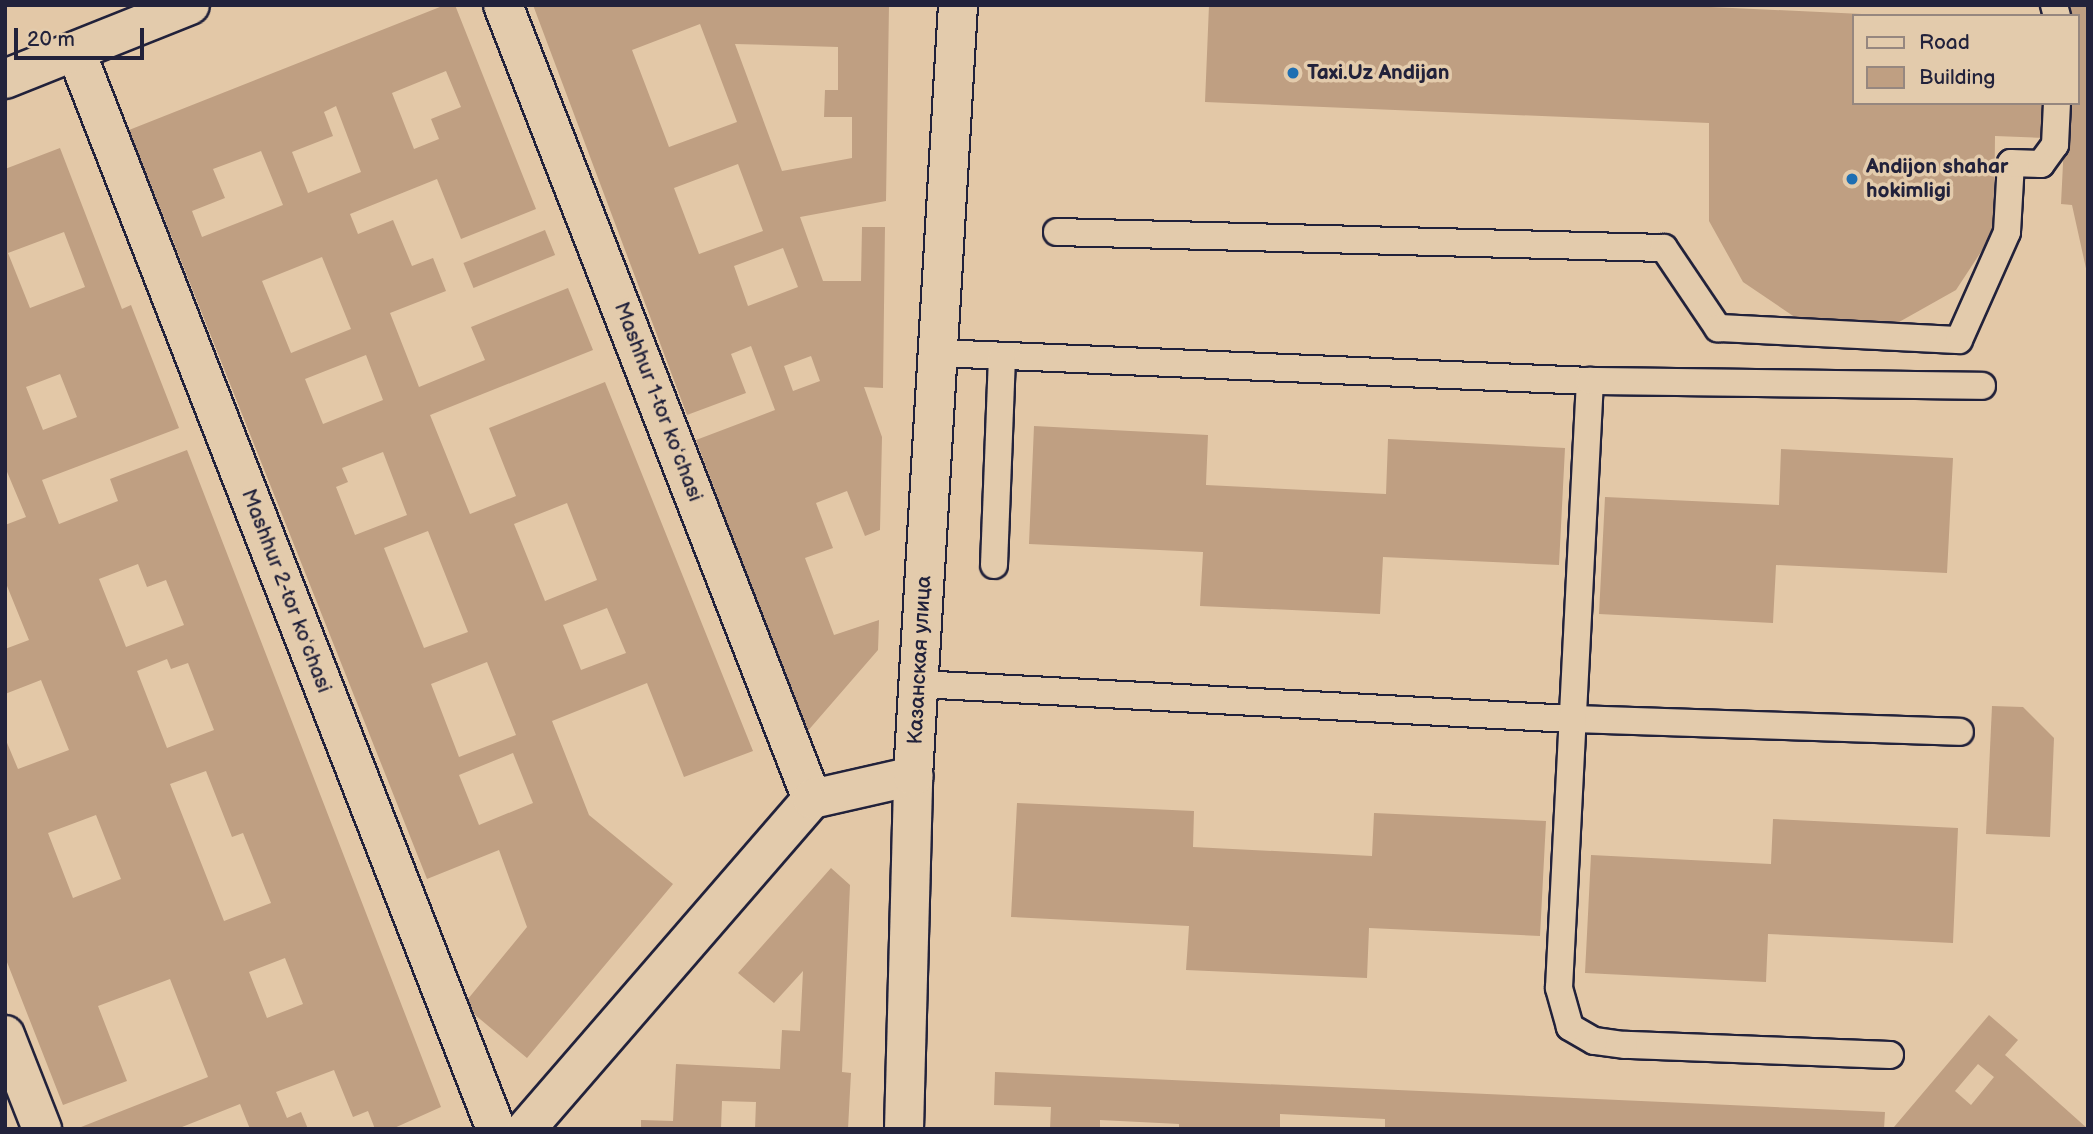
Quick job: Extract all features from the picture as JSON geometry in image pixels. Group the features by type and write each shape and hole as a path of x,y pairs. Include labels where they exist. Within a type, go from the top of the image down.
{"street":[{"path":"5,79 190,5"},
{"name":"Mashhur 1-tor koʻchasi","path":"503,5 812,799"},
{"name":"Казанская улица","path":"812,799 913,776 958,5"},
{"name":"Mashhur 2-tor koʻchasi","path":"76,52 496,1129"},
{"path":"904,1129 913,776"},
{"path":"526,1129 812,799"},
{"path":"5,1035 41,1129"}],"lane":[{"path":"1057,232 1664,248 1718,328 1959,340 2007,232 2011,163 2041,164 2055,145 2057,105"},
{"path":"938,353 1590,381 1982,386"},
{"path":"995,565 1002,356"},
{"path":"1590,381 1559,988 1570,1027 1594,1041 1624,1045 1890,1055"},
{"path":"919,684 1573,719 1960,732"}],"building":[{"path":"445,5 455,5 536,209 461,239 437,179 350,214 358,234 393,220 412,266 433,258 446,291 390,313 419,387 485,360 471,327 568,288 593,350 430,415 470,514 516,496 489,428 605,382 753,751 684,777 647,683 552,721 589,815 673,884 527,1058 463,1005 527,927 499,850 427,879 129,130","holes":["446,71 461,107 431,119 439,139 414,149 392,93","336,106 361,172 308,193 292,152 333,136 324,112","261,151 283,205 202,237 192,211 225,198 213,169","322,257 351,329 291,353 262,281","366,355 383,400 323,424 305,379","383,452 407,515 355,535 336,487 348,482 342,468","567,503 597,580 545,601 514,524","428,531 468,632 424,648 384,548","607,608 626,653 581,670 563,625","487,662 516,735 459,757 431,684","513,753 533,803 479,825 459,775"]},
{"path":"533,5 889,5 886,201 800,217 823,281 861,281 862,227 885,227 883,388 864,387 882,437 880,530 865,536 847,491 816,503 833,548 805,558 834,635 879,620 878,650 806,733 696,440 775,410 751,346 731,354 746,393 687,415","holes":["700,24 737,122 669,147 632,50","735,44 838,47 838,90 825,90 824,117 852,117 852,158 782,171","738,164 763,231 699,254 674,188","783,248 798,287 748,306 734,266","811,356 820,381 793,391 784,366"]},
{"name":"Andijon shahar hokimligi","path":"1209,5 1668,5 1862,14 1852,14 1852,105 2046,105 2044,138 1995,136 1994,232 1956,290 1892,326 1805,324 1743,282 1709,221 1709,123 1205,102"},
{"path":"2071,5 2088,5 2087,273 2072,205 2061,204 2066,105 2079,105 2079,14 2070,14"},
{"path":"60,148 122,309 131,305 179,428 42,480 59,524 118,501 110,479 187,450 441,1107 392,1129 375,1129 368,1111 353,1117 334,1070 276,1092 287,1118 301,1112 308,1129 250,1129 240,1104 177,1129 76,1129 208,1077 170,979 98,1006 127,1081 63,1105 5,957 5,738 18,769 69,750 41,680 5,694 5,649 29,640 5,581 5,525 26,517 5,467 5,169","holes":["64,232 85,287 30,308 8,253","60,374 77,417 43,430 26,387","138,564 147,587 166,580 184,625 126,647 99,579","167,659 171,669 188,663 214,730 167,748 137,671","206,771 232,837 243,833 271,903 224,921 170,784","96,815 121,879 73,898 48,833","285,958 303,1004 267,1018 249,972"]},
{"path":"545,230 555,255 474,288 463,263"},
{"path":"1034,426 1208,435 1206,485 1386,494 1388,439 1565,448 1559,565 1383,557 1380,614 1200,606 1203,552 1029,544"},
{"path":"1781,449 1953,458 1947,573 1776,565 1773,623 1599,614 1605,497 1779,505"},
{"path":"1992,706 2023,707 2054,738 2050,837 1986,834"},
{"path":"1017,803 1194,811 1193,847 1372,856 1374,813 1546,821 1540,936 1369,928 1367,978 1186,970 1189,926 1011,917"},
{"path":"1773,819 1958,828 1953,943 1768,934 1766,982 1585,973 1591,855 1771,864"},
{"path":"831,868 850,885 842,1072 851,1073 848,1129 755,1129 756,1102 722,1101 721,1129 641,1129 641,1120 673,1121 676,1064 780,1069 782,1030 800,1031 803,971 774,1003 738,973"},
{"path":"1989,1015 2018,1040 2005,1055 2088,1129 1894,1127","holes":["1978,1064 1994,1077 1971,1105 1955,1091"]},
{"path":"995,1072 1885,1112 1884,1129 1385,1129 1385,1119 1280,1114 1280,1129 1179,1129 1179,1124 1100,1120 1100,1129 1050,1129 1051,1107 994,1105"}],"place":[{"name":"Taxi.Uz Andijan","path":"1293,73"},
{"name":"Andijon shahar hokimligi","path":"1852,179"}]}
